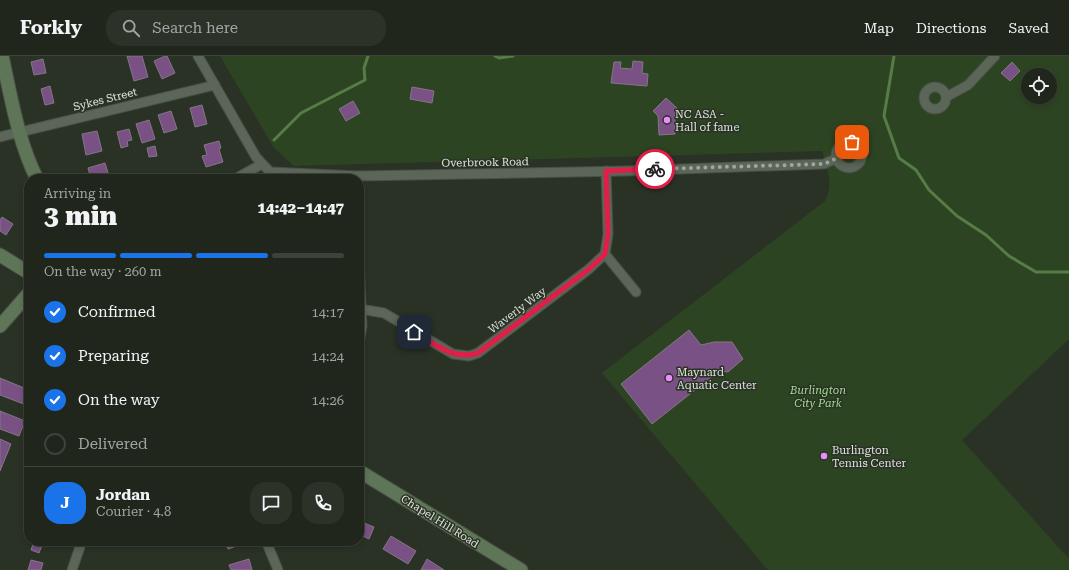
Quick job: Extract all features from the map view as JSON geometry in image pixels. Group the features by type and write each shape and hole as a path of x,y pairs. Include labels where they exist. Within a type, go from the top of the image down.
{"main road":[{"path":"2,56 20,132 29,164 34,174"},
{"path":"0,255 24,270"},
{"path":"0,326 24,299"},
{"name":"Chapel Hill Road","path":"364,474 521,570"}],"street":[{"path":"198,56 233,119 262,164 244,174"},
{"path":"946,97 968,85 995,56"},
{"name":"Sykes Street","path":"0,137 215,85"},
{"name":"Overbrook Road","path":"364,178 824,164 837,158"},
{"name":"Overbrook Road","path":"262,164 270,172 299,174"},
{"path":"606,171 608,234 605,254 636,292"},
{"name":"Waverly Way","path":"364,310 384,313 453,354 469,356 478,353 496,341 589,269 605,254"},
{"path":"72,570 80,546"},
{"path":"268,546 278,570"}],"green space":[{"name":"Burlington City Park","path":"220,56 1069,56 1069,339 962,440 1069,559 1069,570 768,570 602,373 825,201 829,189 829,176 822,151 294,166 274,148"}],"building":[{"path":"127,56 142,56 148,77 134,81"},
{"path":"167,56 175,73 162,79 154,61"},
{"path":"43,59 46,73 34,75 31,62"},
{"path":"633,61 643,62 642,73 648,74 647,86 611,83 614,62 621,62 620,68 632,69"},
{"path":"1012,62 1020,71 1010,81 1001,73"},
{"path":"50,86 54,103 45,105 41,89"},
{"path":"412,87 434,91 432,103 410,99"},
{"name":"NC ASA - Hall of fame","path":"666,98 679,110 675,115 675,134 659,135 658,116 653,111"},
{"path":"353,101 360,113 346,121 339,109"},
{"path":"202,105 207,124 195,127 190,108"},
{"path":"171,111 177,129 164,133 158,115"},
{"path":"149,120 155,139 142,143 136,124"},
{"path":"129,129 132,140 127,141 128,146 121,148 117,132"},
{"path":"97,131 102,151 86,155 82,134"},
{"path":"219,141 221,148 219,149 223,162 206,167 202,156 207,155 204,145"},
{"path":"155,146 157,156 149,157 147,148"},
{"path":"105,163 108,174 90,174 88,168"},
{"path":"2,217 13,224 6,235 0,231 0,220"},
{"name":"Maynard Aquatic Center","path":"689,330 701,345 714,342 732,342 743,359 728,372 719,371 652,424 621,384"},
{"path":"0,378 24,388 24,404 0,395"},
{"path":"0,411 24,421 19,436 0,429"},
{"path":"0,439 11,444 0,471"},
{"path":"364,523 374,527 369,539 364,536"},
{"path":"391,536 416,551 408,564 383,549"},
{"path":"32,546 42,546 39,553 31,550"},
{"path":"227,546 236,546 228,549"},
{"path":"249,559 252,570 231,570 229,565"},
{"path":"427,559 444,570 421,570"},
{"path":"31,560 43,563 41,570 28,570"}],"waterway":[{"path":"274,140 301,113 365,80 364,68 368,56"},
{"path":"495,56 499,58 513,56"},
{"path":"894,56 884,116 899,158 916,170 929,190 957,216 986,235 1009,256 1036,272 1069,272"}],"way so far":[{"path":"655,169 824,164 837,158 836,154 843,143 852,142"}],"place":[{"name":"NC ASA - Hall of fame","path":"667,120"},
{"name":"Maynard Aquatic Center","path":"669,378"},
{"name":"Burlington Tennis Center","path":"824,456"}],"route":[{"path":"414,332 453,354 461,356 469,356 478,353 496,341 589,269 605,254 608,234 606,171 655,169"}]}
